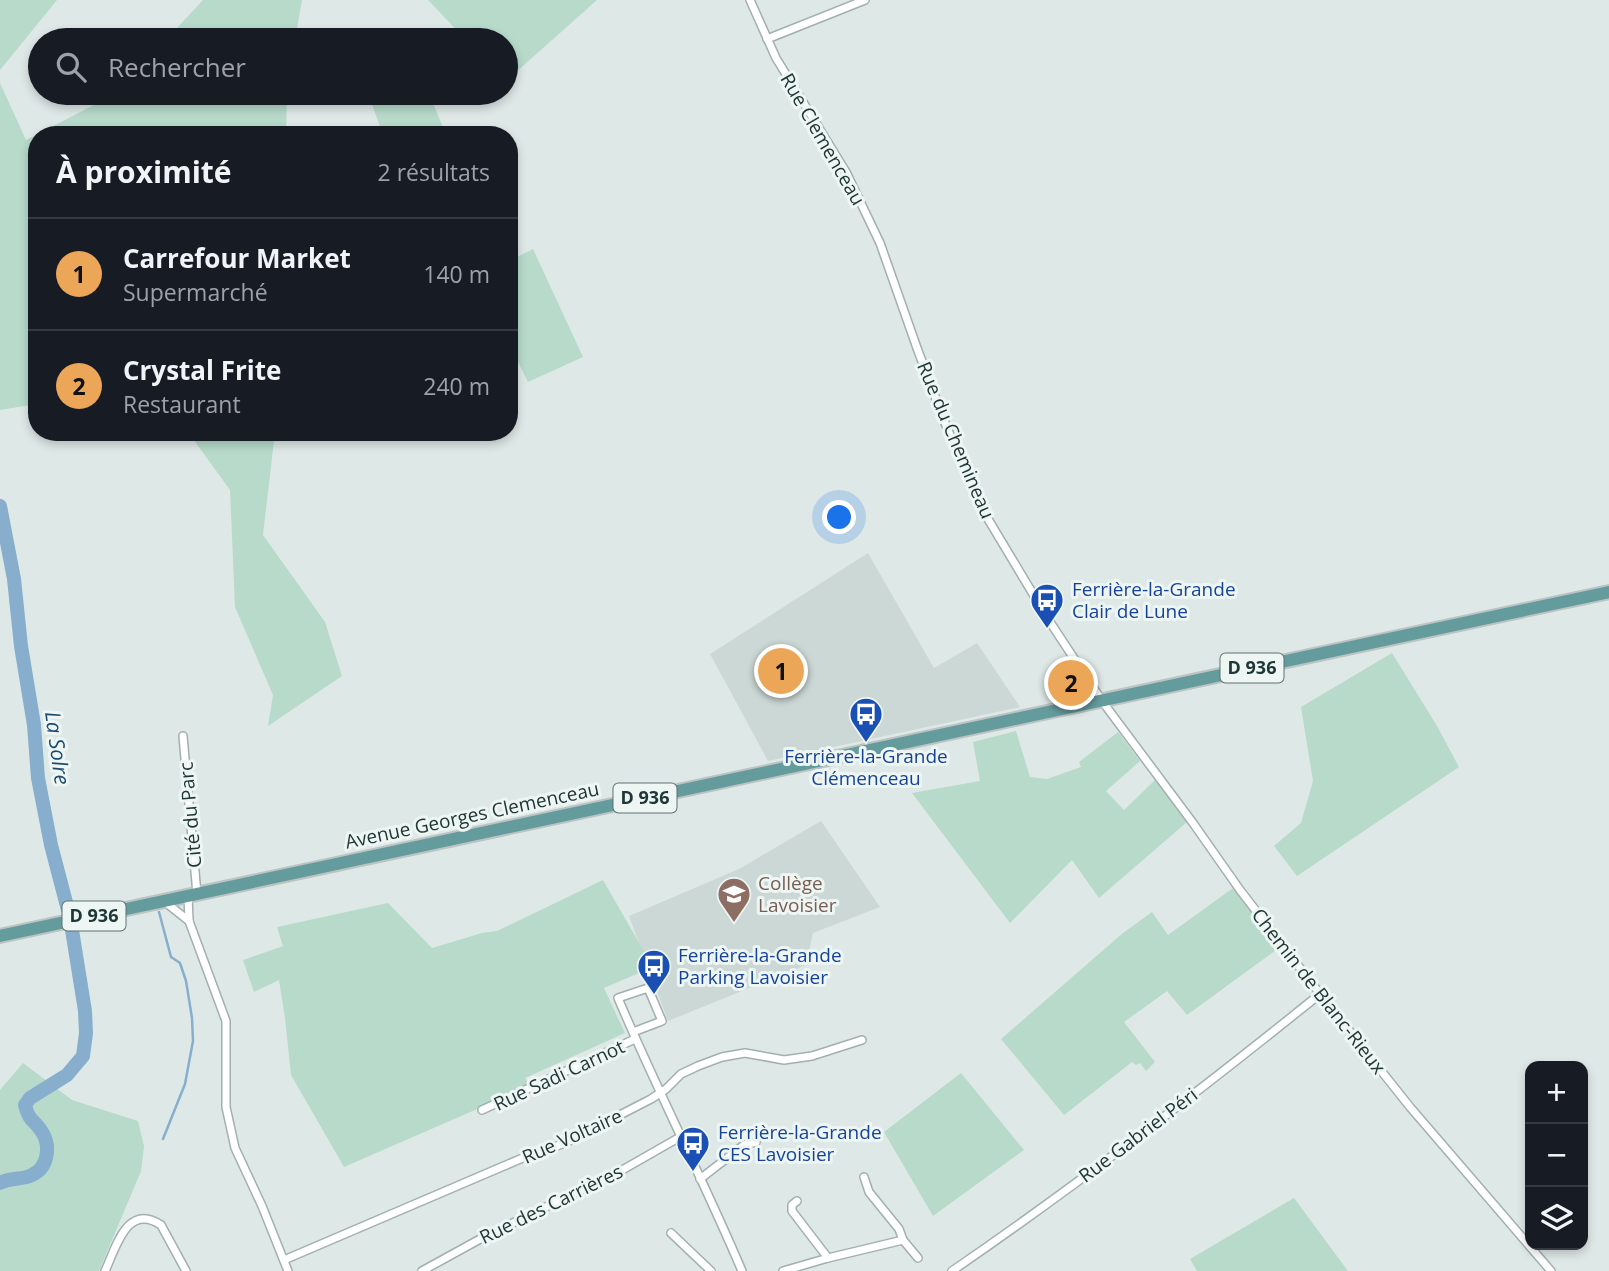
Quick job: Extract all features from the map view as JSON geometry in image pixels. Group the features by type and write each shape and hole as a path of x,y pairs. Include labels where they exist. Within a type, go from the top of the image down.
{"main road":[{"name":"Avenue Georges Clemenceau","path":"0,936 1609,592"}],"street":[{"name":"Rue Clemenceau","path":"750,0 767,39 846,172 894,279"},
{"path":"767,39 865,0"},
{"name":"Rue du Chemineau","path":"894,279 945,423 979,504 1101,701"},
{"name":"Chemin de Blanc-Rieux","path":"1101,701 1320,995 1410,1107 1551,1271"},
{"name":"Cité du Parc","path":"183,736 192,895 189,921"},
{"path":"164,901 189,921 226,1021 226,1107 235,1148 288,1271"},
{"name":"Rue Sadi Carnot","path":"482,1110 549,1081 634,1036 662,1021 648,988 618,998 634,1036"},
{"name":"Rue Gabriel Péri","path":"952,1271 1171,1111 1320,995"},
{"path":"634,1036 742,1271"},
{"name":"Rue Voltaire","path":"284,1260 574,1139 660,1093 681,1074 698,1066 722,1057 745,1053 784,1060 812,1056 862,1040"},
{"name":"Rue des Carrières","path":"422,1271 680,1138"},
{"path":"701,1179 744,1145 756,1142"},
{"path":"864,1178 869,1192 918,1258"},
{"path":"797,1201 792,1205 792,1211 828,1258"},
{"path":"105,1271 121,1234 140,1219 155,1221 161,1225 186,1271"},
{"path":"671,1233 711,1271"},
{"path":"783,1271 903,1240"}],"shaded area":[{"path":"868,553 934,668 977,643 1020,707 768,761 710,654"},
{"name":"Collège Lavoisier","path":"821,821 880,907 813,933 806,965 668,1021 629,916 739,869"}],"green space":[{"path":"0,0 57,0 34,28 28,28 28,36 0,70"},
{"path":"203,0 302,0 297,28 177,28"},
{"path":"428,0 597,0 518,70 518,28 455,28"},
{"path":"0,83 26,140 28,139 28,405 0,410"},
{"path":"94,105 287,105 286,126 53,126"},
{"path":"372,105 434,105 442,126 380,126"},
{"path":"533,249 583,357 528,382 518,362 518,256"},
{"path":"195,441 274,441 263,535 325,622 342,676 268,726 273,695 235,607 230,490"},
{"path":"1392,653 1459,767 1297,876 1274,846 1301,823 1313,781 1301,707"},
{"path":"1016,731 1030,777 1047,779 1081,767 1079,762 1118,732 1140,761 1106,791 1124,810 1156,779 1187,822 1099,898 1072,860 1010,923 912,793 980,781 973,742"},
{"path":"603,880 653,967 604,988 625,1033 525,1078 530,1086 344,1167 291,1075 279,980 254,992 243,960 283,946 277,927 388,903 432,948 497,931"},
{"path":"1233,888 1279,948 1187,1015 1167,991 1124,1022 1155,1062 1146,1071 1140,1063 1136,1065 1132,1062 1064,1115 1001,1039 1123,933 1152,912 1168,935"},
{"path":"23,1063 72,1100 138,1121 144,1146 141,1171 99,1271 0,1271 0,1090"},
{"path":"961,1073 1024,1150 933,1216 884,1132"},
{"path":"1294,1198 1348,1271 1197,1271 1190,1259"}],"waterway":[{"name":"La Solre","path":"0,506 14,579 21,646 34,725 38,778 51,845 68,910"},
{"path":"159,912 171,957 180,963 186,981 193,1041 185,1084 163,1139"},
{"name":"La Solre","path":"0,1183 29,1177 42,1167 47,1150 45,1138 28,1115 25,1105 30,1098 67,1075 83,1056 85,1011 72,930"}],"place":[{"name":"Ferrière-la-Grande Clair de Lune","path":"1047,630"},
{"name":"Carrefour Market","path":"781,671"},
{"name":"Crystal Frite","path":"1071,683"},
{"name":"Ferrière-la-Grande Clémenceau","path":"866,744"},
{"name":"Collège Lavoisier","path":"734,924"},
{"name":"Ferrière-la-Grande Parking Lavoisier","path":"654,996"},
{"name":"Ferrière-la-Grande CES Lavoisier","path":"693,1173"}]}
